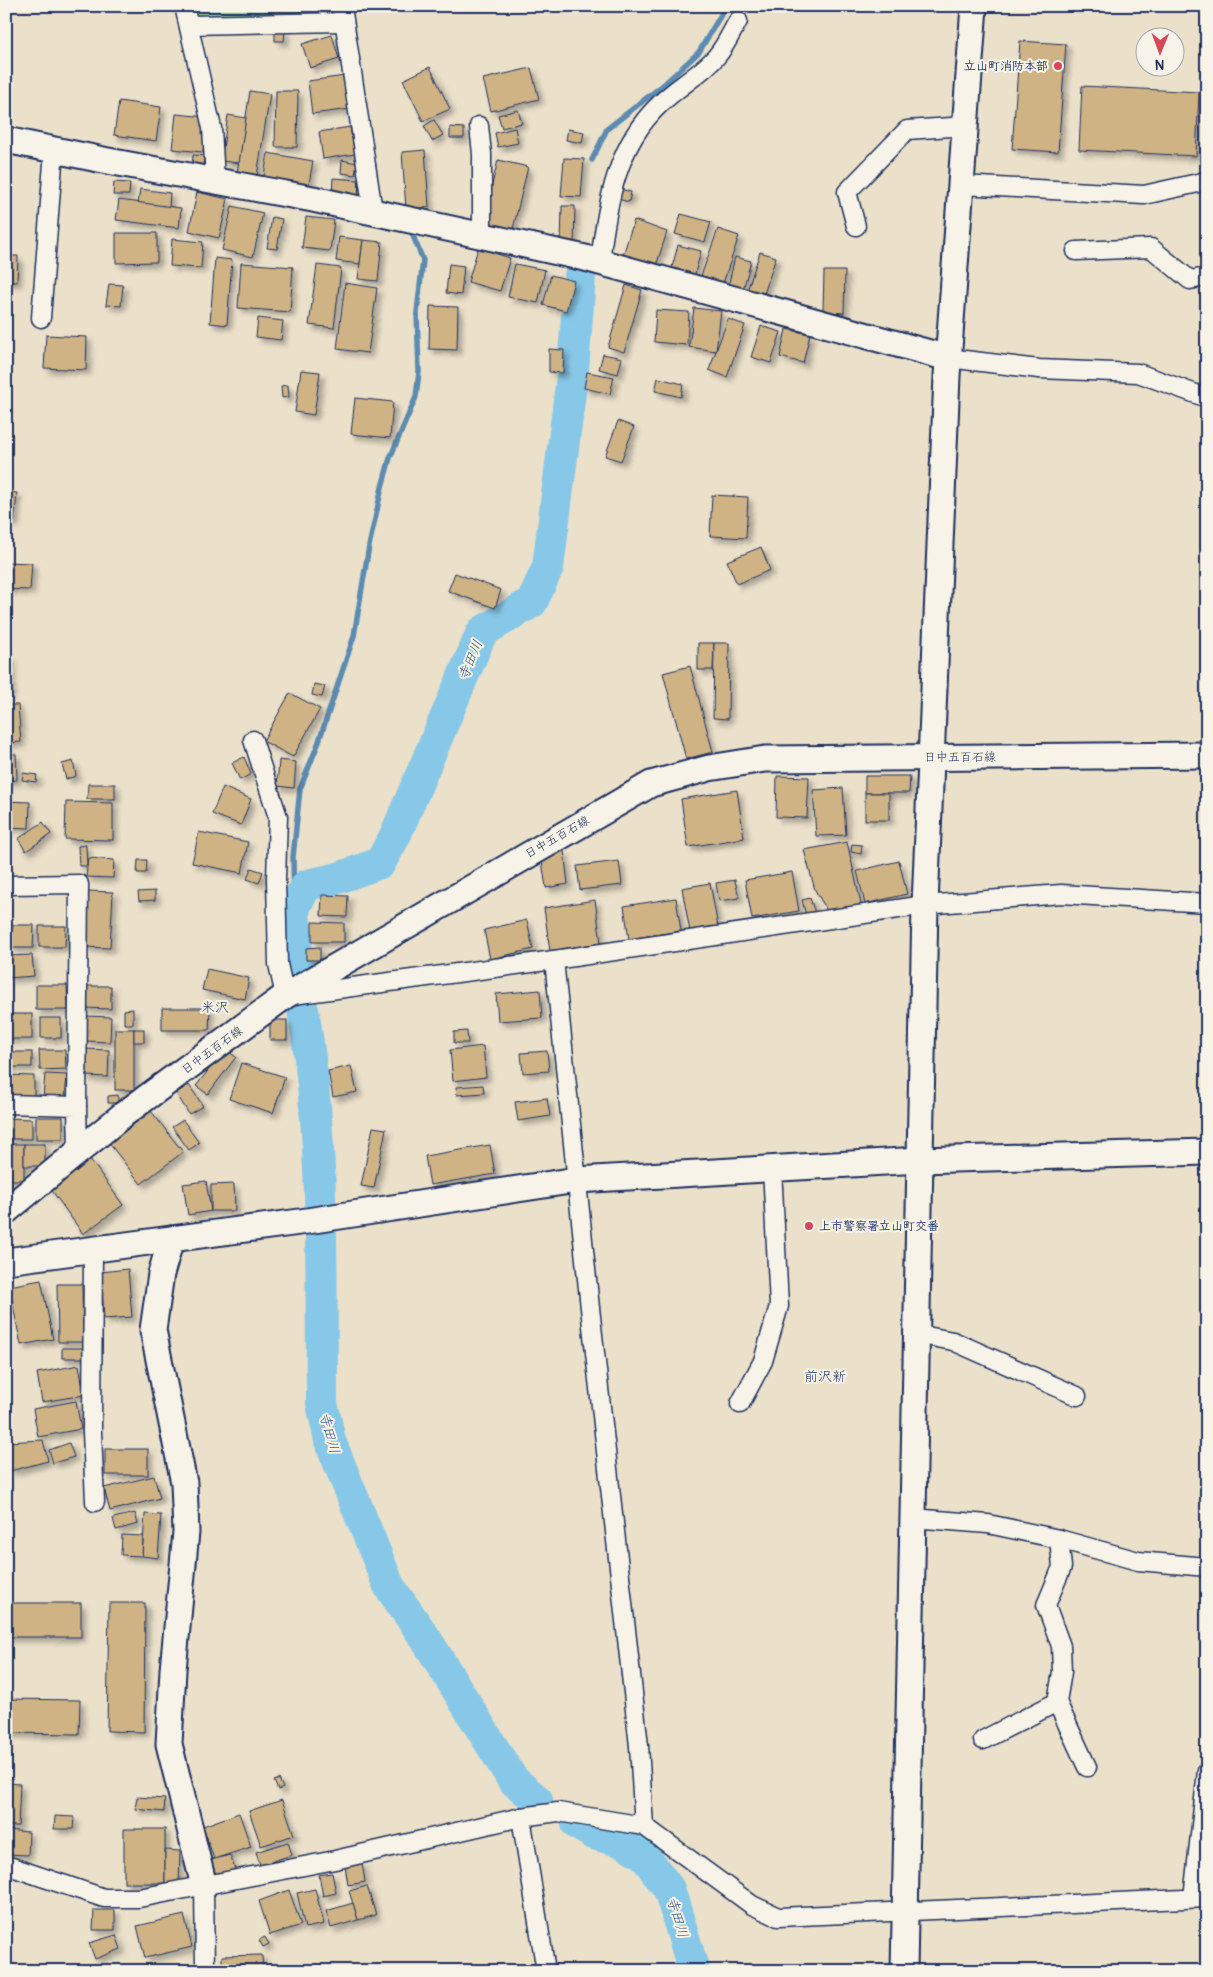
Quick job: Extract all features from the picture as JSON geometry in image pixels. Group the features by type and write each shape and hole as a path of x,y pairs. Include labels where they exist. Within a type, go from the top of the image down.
{"street":[{"path":"184,6 190,25 212,128 215,180"},
{"path":"904,1971 916,1334 931,757 948,358 974,6"},
{"path":"190,25 343,14 373,211"},
{"path":"600,261 606,214 613,186 632,139 659,104 716,57 738,21"},
{"path":"479,126 482,154 482,235"},
{"path":"856,226 847,192 907,130 966,126"},
{"path":"6,140 373,211 600,261 948,358 1039,368 1138,373 1207,398"},
{"path":"42,318 54,150"},
{"path":"962,185 1144,195 1207,181"},
{"path":"1076,251 1151,248 1190,280 1207,277"},
{"path":"253,740 278,817 276,879 278,964 285,996 554,960 926,905 1061,894 1207,903"},
{"name":"日中五百石線","path":"6,1211 124,1114 285,996 651,784 709,768 765,759 1207,755"},
{"path":"6,885 79,884 78,1152"},
{"path":"554,960 576,1180 638,1736 644,1826"},
{"path":"6,1104 77,1106"},
{"path":"6,1261 307,1221 576,1180 920,1160 1207,1152"},
{"path":"740,1404 763,1361 779,1306 772,1168"},
{"path":"171,1239 161,1274 152,1330 184,1483 186,1532 173,1670 169,1744 204,1886 205,1971"},
{"path":"93,1250 92,1432 95,1502"},
{"path":"916,1334 953,1341 1077,1396"},
{"path":"912,1518 988,1524 1059,1539 1138,1561 1207,1567"},
{"path":"1059,1539 1062,1567 1046,1605 1061,1646 1062,1672 1057,1702 1087,1767"},
{"path":"982,1740 1057,1702"},
{"path":"6,1865 104,1898 139,1898 335,1860 521,1817 558,1812 644,1826 752,1905 778,1917 1200,1898 1207,1771"},
{"path":"521,1817 546,1971"}],"green space":[{"path":"191,6 332,6 334,15 194,15"}],"building":[{"path":"275,31 285,31 284,41 275,41"},
{"path":"332,35 339,59 310,68 302,44"},
{"path":"1020,41 1066,44 1058,152 1012,149"},
{"path":"430,67 450,109 423,121 403,80"},
{"path":"531,68 539,99 491,111 483,79"},
{"path":"345,76 350,109 312,114 308,81"},
{"path":"1082,86 1199,92 1196,156 1079,150"},
{"path":"250,91 270,94 257,176 237,173"},
{"path":"276,91 298,91 297,147 275,147"},
{"path":"119,101 161,107 156,141 114,135"},
{"path":"518,110 522,123 502,128 498,115"},
{"path":"176,114 207,117 203,152 172,149"},
{"path":"228,115 246,118 239,163 221,161"},
{"path":"434,120 443,135 432,141 424,126"},
{"path":"350,127 355,154 323,159 319,132"},
{"path":"450,127 464,128 464,138 450,138"},
{"path":"515,128 518,143 498,147 495,133"},
{"path":"568,129 584,132 582,143 566,140"},
{"path":"425,150 429,207 406,209 402,152"},
{"path":"268,153 313,161 308,189 263,181"},
{"path":"193,155 204,156 203,167 192,166"},
{"path":"564,158 584,159 581,197 561,196"},
{"path":"342,160 357,163 355,175 341,173"},
{"path":"498,160 528,167 513,229 483,222"},
{"path":"333,178 359,180 358,198 332,196"},
{"path":"114,182 130,183 129,195 113,195"},
{"path":"140,189 170,193 169,207 138,203"},
{"path":"620,189 631,192 629,202 618,199"},
{"path":"197,192 228,199 219,238 189,231"},
{"path":"119,200 181,208 179,228 116,220"},
{"path":"232,206 263,213 253,257 222,250"},
{"path":"562,206 575,206 574,246 561,246"},
{"path":"681,214 711,222 705,242 675,234"},
{"path":"272,217 282,219 277,249 267,248"},
{"path":"306,217 334,220 330,251 302,248"},
{"path":"634,220 667,232 656,266 623,255"},
{"path":"718,229 739,236 723,283 701,276"},
{"path":"116,233 157,233 157,262 116,263"},
{"path":"339,237 363,240 360,264 336,261"},
{"path":"172,239 203,242 201,268 170,266"},
{"path":"363,240 382,242 378,281 358,279"},
{"path":"678,245 701,251 694,277 671,271"},
{"path":"478,248 510,258 500,291 468,282"},
{"path":"760,252 776,257 763,297 747,291"},
{"path":"6,256 18,256 17,282 6,282"},
{"path":"735,257 751,261 743,290 728,287"},
{"path":"215,258 232,260 227,325 210,323"},
{"path":"241,263 293,267 290,312 238,308"},
{"path":"449,264 464,266 461,295 446,293"},
{"path":"515,264 545,270 538,303 508,297"},
{"path":"317,265 341,268 334,328 309,325"},
{"path":"824,271 845,271 844,313 823,312"},
{"path":"551,275 574,281 566,311 543,305"},
{"path":"345,283 377,288 368,353 337,349"},
{"path":"109,284 123,285 121,306 106,305"},
{"path":"626,285 642,290 624,352 608,347"},
{"path":"430,306 458,307 457,350 429,349"},
{"path":"694,308 721,311 716,351 689,347"},
{"path":"656,310 689,312 687,345 654,342"},
{"path":"258,318 283,321 281,340 256,337"},
{"path":"728,319 745,325 727,377 709,370"},
{"path":"761,326 781,332 771,363 751,357"},
{"path":"786,329 810,334 803,363 780,357"},
{"path":"46,335 87,337 86,370 44,368"},
{"path":"549,349 564,350 563,373 549,372"},
{"path":"603,354 622,358 618,374 599,369"},
{"path":"301,370 320,372 314,415 295,412"},
{"path":"587,372 614,377 610,394 584,388"},
{"path":"658,378 683,384 681,397 655,391"},
{"path":"288,385 289,397 282,398 281,386"},
{"path":"355,398 393,402 390,438 351,434"},
{"path":"618,421 634,427 621,461 605,456"},
{"path":"6,492 17,493 14,522 6,522"},
{"path":"712,495 748,497 746,538 710,536"},
{"path":"761,547 770,570 737,584 727,561"},
{"path":"6,562 32,563 30,590 6,589"},
{"path":"455,573 501,590 495,608 448,591"},
{"path":"698,643 714,643 713,670 698,670"},
{"path":"714,643 729,643 728,719 713,718"},
{"path":"6,657 11,657 10,695 6,695"},
{"path":"690,666 713,752 686,759 663,673"},
{"path":"314,684 325,686 322,697 312,695"},
{"path":"290,693 320,709 293,757 263,741"},
{"path":"6,705 18,705 21,742 6,743"},
{"path":"6,754 16,754 17,780 6,781"},
{"path":"244,757 251,774 240,780 232,763"},
{"path":"279,760 296,762 294,788 277,786"},
{"path":"73,761 76,776 66,779 62,764"},
{"path":"23,773 37,775 36,782 22,780"},
{"path":"777,776 809,777 807,818 776,817"},
{"path":"865,776 910,776 909,793 865,793"},
{"path":"88,784 115,784 115,799 87,799"},
{"path":"223,787 251,799 241,825 212,814"},
{"path":"843,788 846,835 816,836 813,790"},
{"path":"737,790 744,838 688,847 681,799"},
{"path":"865,793 889,793 889,820 865,820"},
{"path":"6,801 30,802 29,828 6,827"},
{"path":"66,802 113,803 113,840 65,839"},
{"path":"43,822 51,834 26,851 18,839"},
{"path":"199,832 248,842 242,873 192,863"},
{"path":"847,842 862,908 828,912 815,890 804,850"},
{"path":"852,844 862,845 861,854 851,852"},
{"path":"86,845 87,866 79,866 78,846"},
{"path":"564,851 568,884 546,888 541,854"},
{"path":"88,858 114,860 113,878 86,877"},
{"path":"138,860 147,860 146,873 137,873"},
{"path":"619,861 622,885 580,890 577,866"},
{"path":"899,861 907,894 865,904 857,871"},
{"path":"251,868 263,872 259,883 247,879"},
{"path":"792,872 799,911 752,919 745,880"},
{"path":"735,880 739,898 719,901 716,883"},
{"path":"710,883 718,927 690,932 682,888"},
{"path":"86,891 113,892 110,948 84,947"},
{"path":"155,891 155,900 139,901 138,892"},
{"path":"322,895 348,896 347,917 321,916"},
{"path":"676,898 681,931 629,939 624,906"},
{"path":"810,898 815,913 806,915 802,900"},
{"path":"595,900 601,943 550,951 544,908"},
{"path":"527,920 533,949 490,959 484,930"},
{"path":"312,922 344,923 344,942 312,942"},
{"path":"10,925 34,925 33,948 10,948"},
{"path":"39,926 66,926 65,947 39,947"},
{"path":"320,947 320,960 306,960 306,948"},
{"path":"32,955 34,976 8,978 7,956"},
{"path":"207,969 249,978 245,999 202,990"},
{"path":"36,985 67,985 68,1010 36,1010"},
{"path":"83,986 111,986 111,1009 83,1008"},
{"path":"540,990 542,1018 498,1021 496,994"},
{"path":"162,1008 210,1008 209,1030 162,1030"},
{"path":"133,1009 133,1024 124,1024 124,1010"},
{"path":"6,1014 32,1014 32,1039 6,1039"},
{"path":"85,1016 111,1017 110,1042 84,1041"},
{"path":"41,1018 61,1018 61,1038 41,1038"},
{"path":"270,1020 287,1020 287,1040 270,1040"},
{"path":"115,1029 134,1029 134,1090 115,1090"},
{"path":"134,1029 144,1029 144,1042 134,1042"},
{"path":"467,1031 468,1043 454,1043 454,1032"},
{"path":"483,1046 486,1077 453,1081 450,1050"},
{"path":"85,1049 109,1050 108,1077 85,1076"},
{"path":"225,1049 236,1057 208,1094 196,1086"},
{"path":"39,1050 65,1050 66,1069 40,1070"},
{"path":"547,1051 549,1071 523,1073 521,1053"},
{"path":"6,1052 32,1052 32,1067 6,1067"},
{"path":"241,1063 285,1077 273,1113 229,1099"},
{"path":"351,1066 357,1092 333,1097 328,1071"},
{"path":"45,1074 67,1075 65,1099 43,1098"},
{"path":"6,1075 34,1076 34,1098 6,1097"},
{"path":"189,1085 203,1106 189,1114 176,1093"},
{"path":"483,1085 484,1093 457,1095 456,1087"},
{"path":"118,1095 118,1103 108,1103 108,1096"},
{"path":"547,1098 550,1116 518,1121 515,1102"},
{"path":"151,1111 183,1152 141,1184 109,1143"},
{"path":"36,1117 63,1117 63,1139 36,1139"},
{"path":"6,1118 32,1119 32,1139 6,1139"},
{"path":"183,1120 199,1143 189,1150 172,1127"},
{"path":"373,1127 386,1129 374,1188 361,1186"},
{"path":"6,1144 24,1144 24,1180 6,1180"},
{"path":"24,1144 45,1144 45,1166 24,1166"},
{"path":"490,1145 495,1174 430,1185 425,1156"},
{"path":"90,1159 123,1205 83,1234 50,1188"},
{"path":"206,1181 211,1211 188,1215 183,1184"},
{"path":"234,1184 235,1211 211,1211 211,1185"},
{"path":"128,1269 132,1317 104,1319 101,1272"},
{"path":"41,1280 53,1339 21,1345 9,1286"},
{"path":"57,1284 82,1284 83,1342 58,1342"},
{"path":"62,1348 83,1348 83,1358 62,1358"},
{"path":"79,1365 84,1395 42,1402 37,1373"},
{"path":"76,1401 81,1429 38,1437 33,1409"},
{"path":"43,1440 48,1461 10,1471 6,1459 6,1442"},
{"path":"69,1443 74,1457 53,1463 49,1450"},
{"path":"105,1449 148,1449 148,1475 105,1475"},
{"path":"154,1476 160,1498 110,1511 104,1488"},
{"path":"135,1513 138,1524 116,1530 113,1518"},
{"path":"145,1514 161,1515 158,1558 142,1556"},
{"path":"122,1535 143,1536 142,1556 121,1555"},
{"path":"6,1603 81,1603 81,1637 6,1637"},
{"path":"109,1603 145,1603 144,1732 107,1731"},
{"path":"6,1699 80,1700 79,1734 6,1733"},
{"path":"279,1779 283,1788 278,1790 274,1781"},
{"path":"6,1783 20,1784 18,1826 6,1826"},
{"path":"137,1797 165,1799 164,1812 135,1809"},
{"path":"282,1800 294,1835 261,1846 249,1811"},
{"path":"239,1813 251,1847 214,1859 203,1826"},
{"path":"55,1816 74,1817 73,1829 54,1829"},
{"path":"124,1829 165,1829 165,1883 124,1883"},
{"path":"6,1830 29,1832 28,1855 6,1854"},
{"path":"288,1842 292,1855 260,1865 256,1852"},
{"path":"165,1850 180,1851 179,1883 165,1883"},
{"path":"230,1855 235,1869 216,1875 211,1860"},
{"path":"362,1863 365,1882 348,1885 345,1866"},
{"path":"332,1873 336,1893 323,1896 319,1875"},
{"path":"367,1886 376,1915 358,1920 349,1891"},
{"path":"315,1889 324,1924 305,1928 297,1893"},
{"path":"289,1890 301,1925 270,1935 259,1901"},
{"path":"353,1903 358,1920 331,1928 326,1911"},
{"path":"94,1910 115,1910 115,1930 93,1930"},
{"path":"184,1915 192,1947 145,1958 137,1926"},
{"path":"116,1935 121,1949 95,1959 89,1943"},
{"path":"265,1937 269,1944 263,1947 259,1940"},
{"path":"262,1955 263,1971 222,1971 222,1956"}],"waterway":[{"path":"592,160 607,129 662,86 699,52 726,6"},
{"path":"294,908 293,857 300,789 318,744 354,636 369,546 382,487 390,458 416,397 419,372 417,312 423,260 413,236"},
{"name":"寺田川","path":"298,974 294,908 307,885 338,878 380,863 395,836 482,632 532,602 548,567 573,369 580,276"},
{"name":"寺田川","path":"303,1010 315,1107 320,1206 322,1403 330,1441 389,1586 426,1639 513,1780 537,1800"},
{"name":"寺田川","path":"577,1824 594,1834 623,1842 644,1855 669,1889 694,1971"}],"place":[{"name":"立山町消防本部","path":"1058,66"},
{"name":"上市警察署立山町交番","path":"809,1226"}],"district":[{"name":"米沢","path":"215,1007"},
{"name":"前沢新","path":"825,1376"}]}
